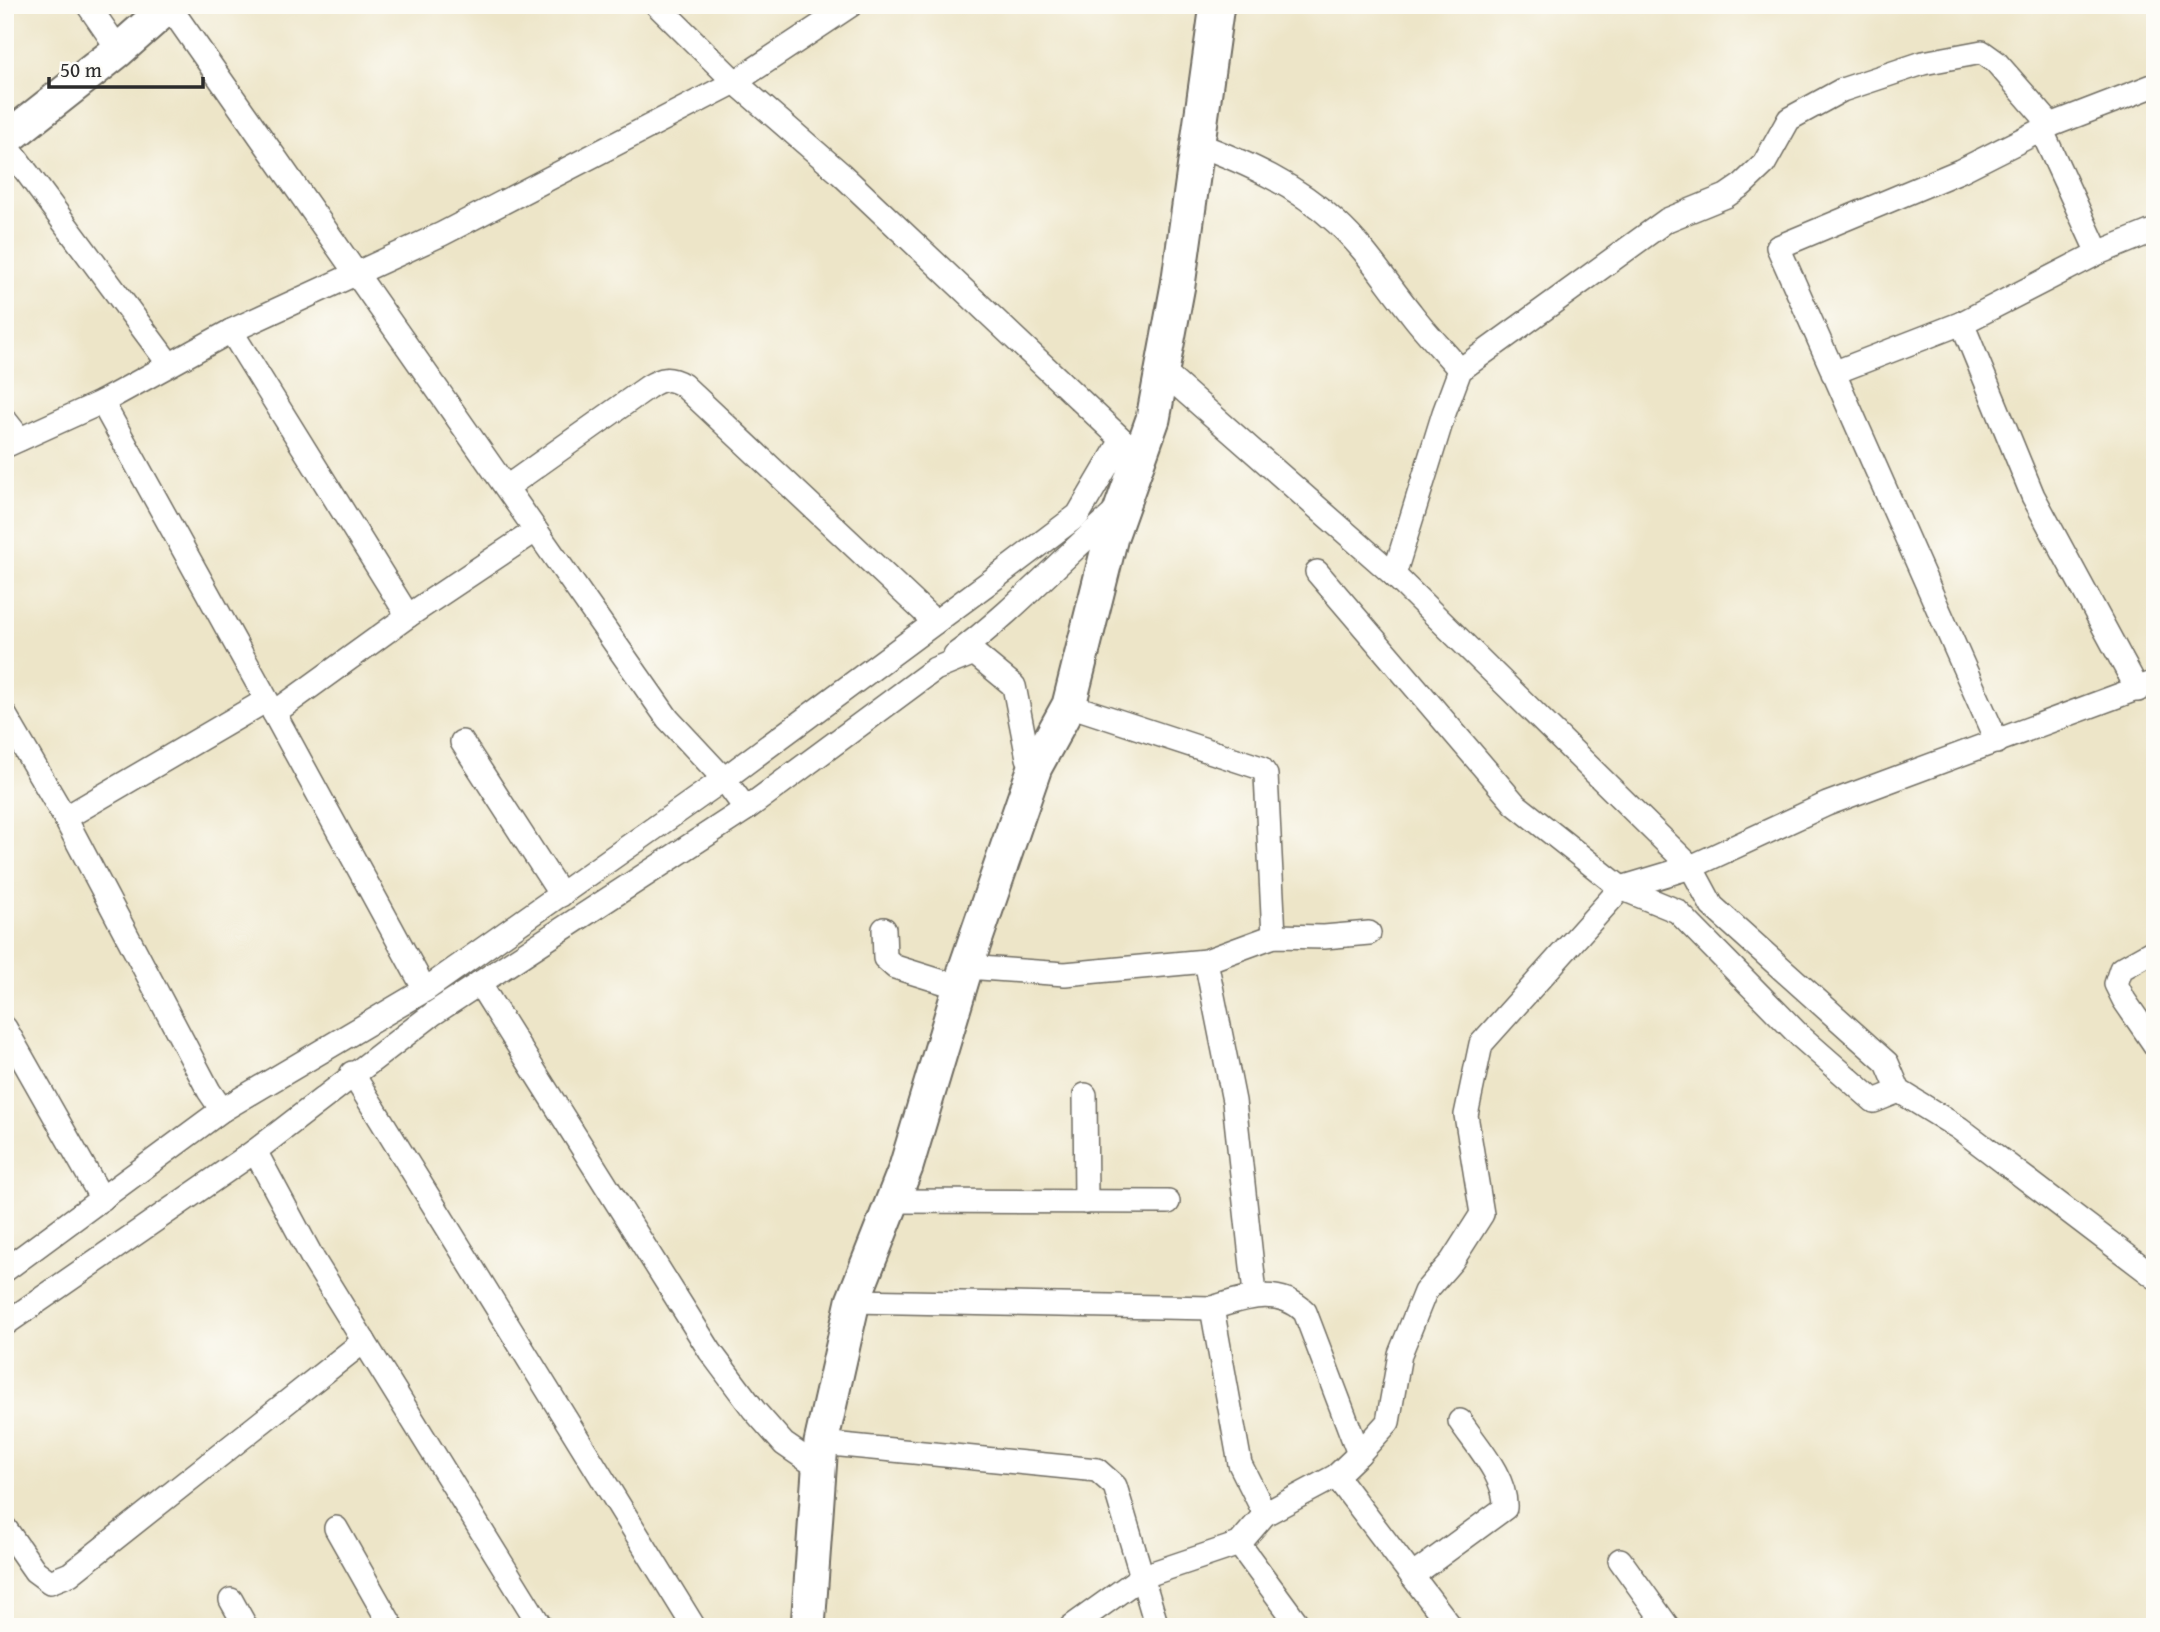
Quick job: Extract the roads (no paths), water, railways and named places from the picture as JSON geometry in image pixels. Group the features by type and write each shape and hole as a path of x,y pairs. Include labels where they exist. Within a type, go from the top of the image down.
{"street":[{"path":"88,5 120,50"},
{"path":"657,5 735,82 841,174 1131,448"},
{"path":"5,420 13,443 102,402 231,331 442,234 735,82 851,5"},
{"path":"5,1270 222,1110 425,990 561,895 724,779 1078,515 1153,419 1178,285 1217,5"},
{"path":"169,364 5,141 120,50 169,6 668,719 724,779 746,809"},
{"path":"1394,575 1460,370 1667,220 1726,196 1742,185 1763,164 1790,119 1842,90 1923,63 1982,52 1996,62 2046,128 2098,254"},
{"path":"1997,742 1778,247 1960,171 2046,128 2155,85"},
{"path":"1197,144 1254,166 1282,182 1335,220 1368,254 1412,314 1460,370"},
{"path":"1833,373 1962,323 2098,254 2155,230"},
{"path":"1070,1627 1141,1577 1239,1544 1265,1514 1336,1476 1388,1422 1400,1354 1425,1292 1452,1261 1482,1214 1466,1115 1481,1044 1621,888 1691,867 1827,804 2146,686 2033,496 1962,323"},
{"path":"231,331 408,616"},
{"path":"1162,371 1394,575 1691,867 1712,906 1887,1063 1899,1091 1959,1128 2155,1277"},
{"path":"507,487 660,379 672,379 683,386 935,622"},
{"path":"102,402 425,990"},
{"path":"808,1627 820,1456 853,1301 906,1167 962,977 1035,767 1069,705 1111,537 1122,506 1131,448"},
{"path":"5,1324 255,1151 352,1073 479,983 746,809 997,624 1069,552 1122,506"},
{"path":"65,818 269,707 535,531"},
{"path":"1317,572 1515,804 1621,888 1677,911 1800,1036 1874,1101 1899,1091"},
{"path":"935,669 974,653 1014,686 1028,758 1035,767"},
{"path":"1069,705 1261,768 1266,775 1274,936"},
{"path":"5,715 65,818 209,1091 222,1110"},
{"path":"462,742 561,895"},
{"path":"884,929 886,958 895,967 962,977 1065,974 1206,961 1274,936 1324,937 1369,933"},
{"path":"2155,950 2122,969 2116,984 2155,1045"},
{"path":"1206,961 1234,1101 1255,1294"},
{"path":"479,983 710,1351 754,1410 784,1444 820,1456 1097,1470 1115,1486 1157,1627"},
{"path":"5,1028 102,1199"},
{"path":"352,1073 694,1627"},
{"path":"1084,1095 1086,1202"},
{"path":"255,1151 313,1259 541,1627"},
{"path":"892,1201 1168,1202"},
{"path":"853,1301 1212,1308 1255,1294 1295,1302 1304,1312 1359,1454"},
{"path":"1212,1308 1240,1464 1265,1514"},
{"path":"5,1528 35,1571 50,1582 70,1574 364,1340"},
{"path":"1412,1576 1505,1508 1506,1497 1499,1481 1460,1421"},
{"path":"1336,1476 1451,1627"},
{"path":"336,1528 392,1627"},
{"path":"1239,1544 1300,1627"},
{"path":"1620,1560 1668,1627"},
{"path":"231,1600 246,1627"}]}
